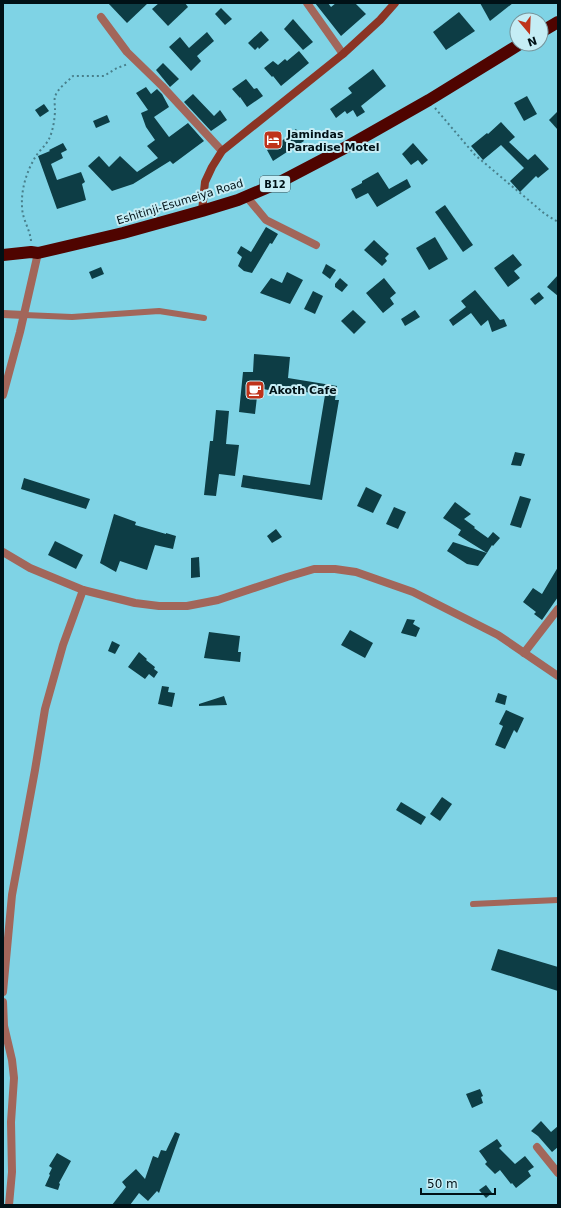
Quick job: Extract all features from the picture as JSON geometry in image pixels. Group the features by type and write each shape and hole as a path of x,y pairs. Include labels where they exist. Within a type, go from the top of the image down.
{"highway":[{"path":"549,27 558,22"},
{"name":"Eshitinji-Esumeiya Road","path":"3,256 35,252 124,233 202,211 246,196 278,183 341,150 429,100 509,51"}],"street":[{"path":"307,3 343,54"},
{"path":"202,211 205,182 222,151 343,54 380,20 395,3"},
{"path":"101,17 127,52 162,86 222,151"},
{"path":"246,196 266,220 316,245"},
{"path":"3,395 24,314 35,252"},
{"path":"3,314 24,314"},
{"path":"3,552 30,568 83,590 135,603 159,606 187,606 218,600 314,569 335,569 356,572 414,592 498,635 558,676"},
{"path":"3,992 12,895 45,709 63,645 83,590"},
{"path":"524,653 558,609"},
{"path":"3,1002 4,1026 14,1073 11,1122 12,1172 9,1205"},
{"path":"537,1148 558,1174"}],"lane":[{"path":"24,314 72,317 159,311 204,318"},
{"path":"474,904 558,900"}],"path":[{"path":"35,252 30,233 24,221 22,205 24,188 28,170 36,156 49,139 54,123 54,97 73,76 104,76 117,68 136,61"},
{"path":"429,100 449,126 475,155 545,214 558,222"}],"building":[{"path":"108,3 148,3 127,23"},
{"path":"159,3 185,3 188,7 168,26 152,9"},
{"path":"315,3 328,3 331,7 336,3 355,3 366,14 341,36"},
{"path":"480,3 513,3 490,21"},
{"path":"221,8 232,19 225,25 215,14"},
{"path":"459,12 475,31 446,50 433,32"},
{"path":"293,19 313,42 303,50 284,29"},
{"path":"261,31 269,40 259,49 258,47 255,50 248,43"},
{"path":"207,32 214,41 197,56 201,61 191,71 169,47 180,37 189,48"},
{"path":"299,51 309,63 281,86 264,68 273,61 278,65 285,59 287,61"},
{"path":"163,63 179,79 170,87 156,70"},
{"path":"373,69 386,86 361,106 365,112 357,117 353,110 347,114 345,111 336,118 330,109 352,93 348,88"},
{"path":"246,79 254,89 257,88 263,96 247,107 232,89"},
{"path":"146,87 151,94 157,89 162,94 169,107 154,117 169,137 188,123 204,141 173,164 170,161 133,184 112,191 88,166 99,156 109,167 120,156 137,172 158,158 147,146 155,140 146,127 141,113 148,110 136,93"},
{"path":"193,94 214,116 220,110 227,120 211,131 184,102"},
{"path":"527,96 537,114 524,121 514,103"},
{"path":"44,104 49,111 40,117 35,110"},
{"path":"558,111 558,130 549,120"},
{"path":"107,115 110,122 96,128 93,121"},
{"path":"501,122 515,137 509,142 528,160 535,154 549,169 538,178 536,176 520,192 510,181 524,168 501,145 483,160 471,146 487,133 488,134"},
{"path":"296,129 304,141 273,161 267,150 289,136 288,135"},
{"path":"63,143 67,150 61,153 63,158 51,164 57,180 81,172 85,182 82,184 86,200 57,209 38,156"},
{"path":"413,143 428,160 422,165 418,160 411,165 402,154"},
{"path":"378,172 389,189 407,179 411,187 377,207 368,193 356,199 351,189"},
{"path":"445,205 473,245 463,252 435,212"},
{"path":"266,227 278,234 272,244 270,243 252,273 244,271 238,266 242,257 237,253 241,246 251,252"},
{"path":"435,237 448,259 429,270 416,248"},
{"path":"374,240 389,254 385,258 387,261 382,266 364,250"},
{"path":"513,254 522,265 514,271 520,278 508,287 494,268"},
{"path":"326,264 336,270 330,279 322,273"},
{"path":"101,267 104,274 92,279 89,272"},
{"path":"287,272 303,280 290,304 260,293 271,278 282,283"},
{"path":"558,275 558,296 547,287"},
{"path":"340,278 348,285 342,292 335,287 335,284"},
{"path":"384,278 396,293 390,298 394,304 383,313 366,293"},
{"path":"475,290 500,320 504,319 507,326 492,332 488,320 481,326 471,313 453,326 449,320 466,307 461,301"},
{"path":"313,291 323,296 315,314 304,309"},
{"path":"539,292 544,298 535,305 530,299"},
{"path":"353,310 366,322 354,334 341,321"},
{"path":"415,310 420,317 405,326 401,319"},
{"path":"254,354 290,357 288,378 337,386 335,400 339,400 322,500 241,487 243,475 310,485 325,395 280,388 279,392 258,388 255,414 239,412 243,372 253,372"},
{"path":"216,410 229,411 226,444 239,445 235,476 219,474 216,496 204,495 210,441 213,441"},
{"path":"515,452 525,454 521,466 511,465"},
{"path":"24,478 90,499 86,509 21,489"},
{"path":"366,487 382,495 373,513 357,506"},
{"path":"520,496 531,499 521,528 510,525"},
{"path":"455,502 471,514 464,519 475,527 474,528 488,538 493,532 500,538 493,546 492,545 487,553 458,535 461,530 443,518"},
{"path":"394,507 406,512 398,529 386,524"},
{"path":"114,514 136,522 135,525 176,536 173,549 155,545 147,570 120,561 116,572 100,563"},
{"path":"276,529 282,537 272,543 267,536"},
{"path":"55,541 83,555 76,569 48,555"},
{"path":"453,542 487,553 478,566 467,564 447,551"},
{"path":"199,557 200,577 191,578 191,558"},
{"path":"558,567 558,597 542,620 534,614 536,612 523,602 533,588 542,594"},
{"path":"407,619 415,620 413,624 420,628 416,637 401,633"},
{"path":"350,630 373,643 365,658 341,645"},
{"path":"209,632 240,636 238,652 241,652 240,662 204,658"},
{"path":"112,641 120,645 115,654 108,651"},
{"path":"139,652 155,667 154,669 158,672 154,678 149,674 145,679 128,667"},
{"path":"162,686 169,687 168,692 175,693 172,707 158,704"},
{"path":"498,693 507,696 505,705 495,702"},
{"path":"224,696 227,705 199,706 199,704"},
{"path":"506,710 524,718 517,733 514,730 505,749 495,745 503,726 499,724"},
{"path":"442,797 452,804 440,821 430,814"},
{"path":"401,802 426,817 421,825 396,810"},
{"path":"498,949 558,967 558,991 491,970"},
{"path":"480,1089 483,1096 481,1097 483,1103 472,1108 466,1094"},
{"path":"541,1121 551,1132 558,1126 558,1147 552,1152 538,1136 531,1131"},
{"path":"175,1132 180,1134 159,1193 157,1191 148,1201 139,1193 130,1205 112,1205 126,1187 122,1182 136,1169 145,1179 153,1156 158,1158 161,1150 166,1151"},
{"path":"497,1139 502,1146 499,1148 515,1164 525,1156 534,1167 528,1171 531,1176 516,1188 500,1170 495,1174 485,1164 487,1162 479,1151"},
{"path":"57,1153 71,1161 59,1183 58,1190 45,1186 52,1168 49,1166"},
{"path":"486,1185 492,1193 486,1198 479,1190"}],"place":[{"name":"Jamindas Paradise Motel","path":"273,140"},
{"name":"Akoth Cafe","path":"255,390"}]}
